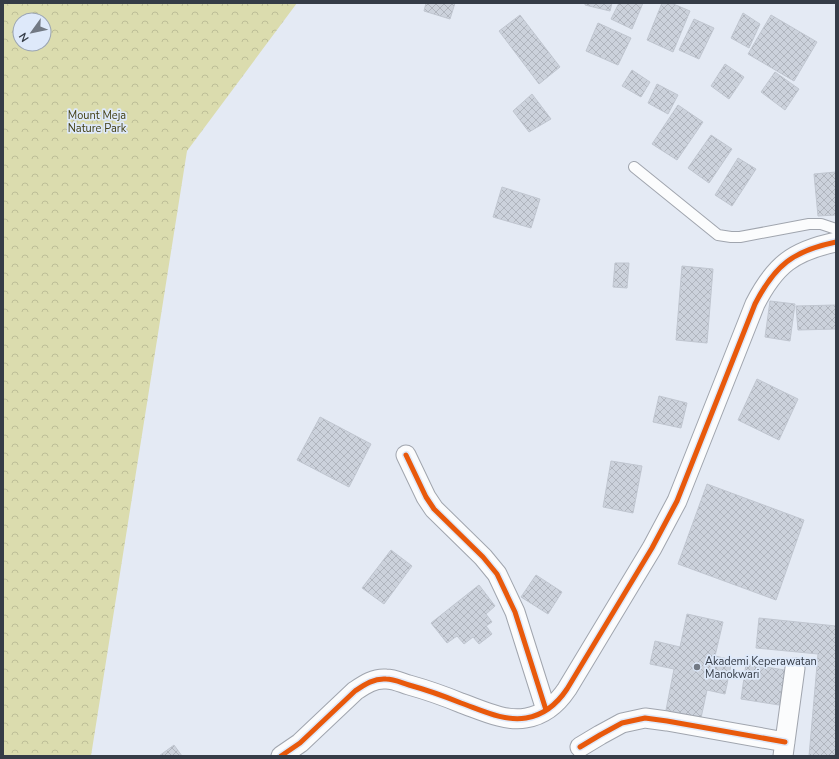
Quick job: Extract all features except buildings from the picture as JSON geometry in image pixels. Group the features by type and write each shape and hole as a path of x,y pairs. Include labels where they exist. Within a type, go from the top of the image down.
{"street":[{"path":"282,756 300,743 355,691 363,685 375,680 393,680 487,712 514,719 530,717 546,710 560,698 567,689 652,548 677,501 755,304 763,288 780,266 792,258 805,250 818,245 836,242"},
{"path":"406,455 426,497 434,508 483,557 497,574 515,612 546,710"},
{"path":"580,747 622,724 645,718 667,720 784,749 795,668"}],"lane":[{"path":"634,167 718,235 731,238 740,237 809,224 821,224 836,229"}],"green space":[{"name":"Mount Meja Nature Park","path":"3,3 297,3 187,151 91,756 3,756"}],"cycle path":[{"path":"281,756 300,743 355,691 369,682 382,679 395,680 501,717 518,719 533,717 550,708 567,689 652,548 677,501 755,304 762,291 778,270 797,255 808,250 836,242"},
{"path":"406,455 426,497 434,509 483,557 497,574 515,612 546,710"},
{"path":"580,747 622,723 645,718 785,742"}],"place":[{"name":"Akademi Keperawatan Manokwari","path":"697,667"}]}
